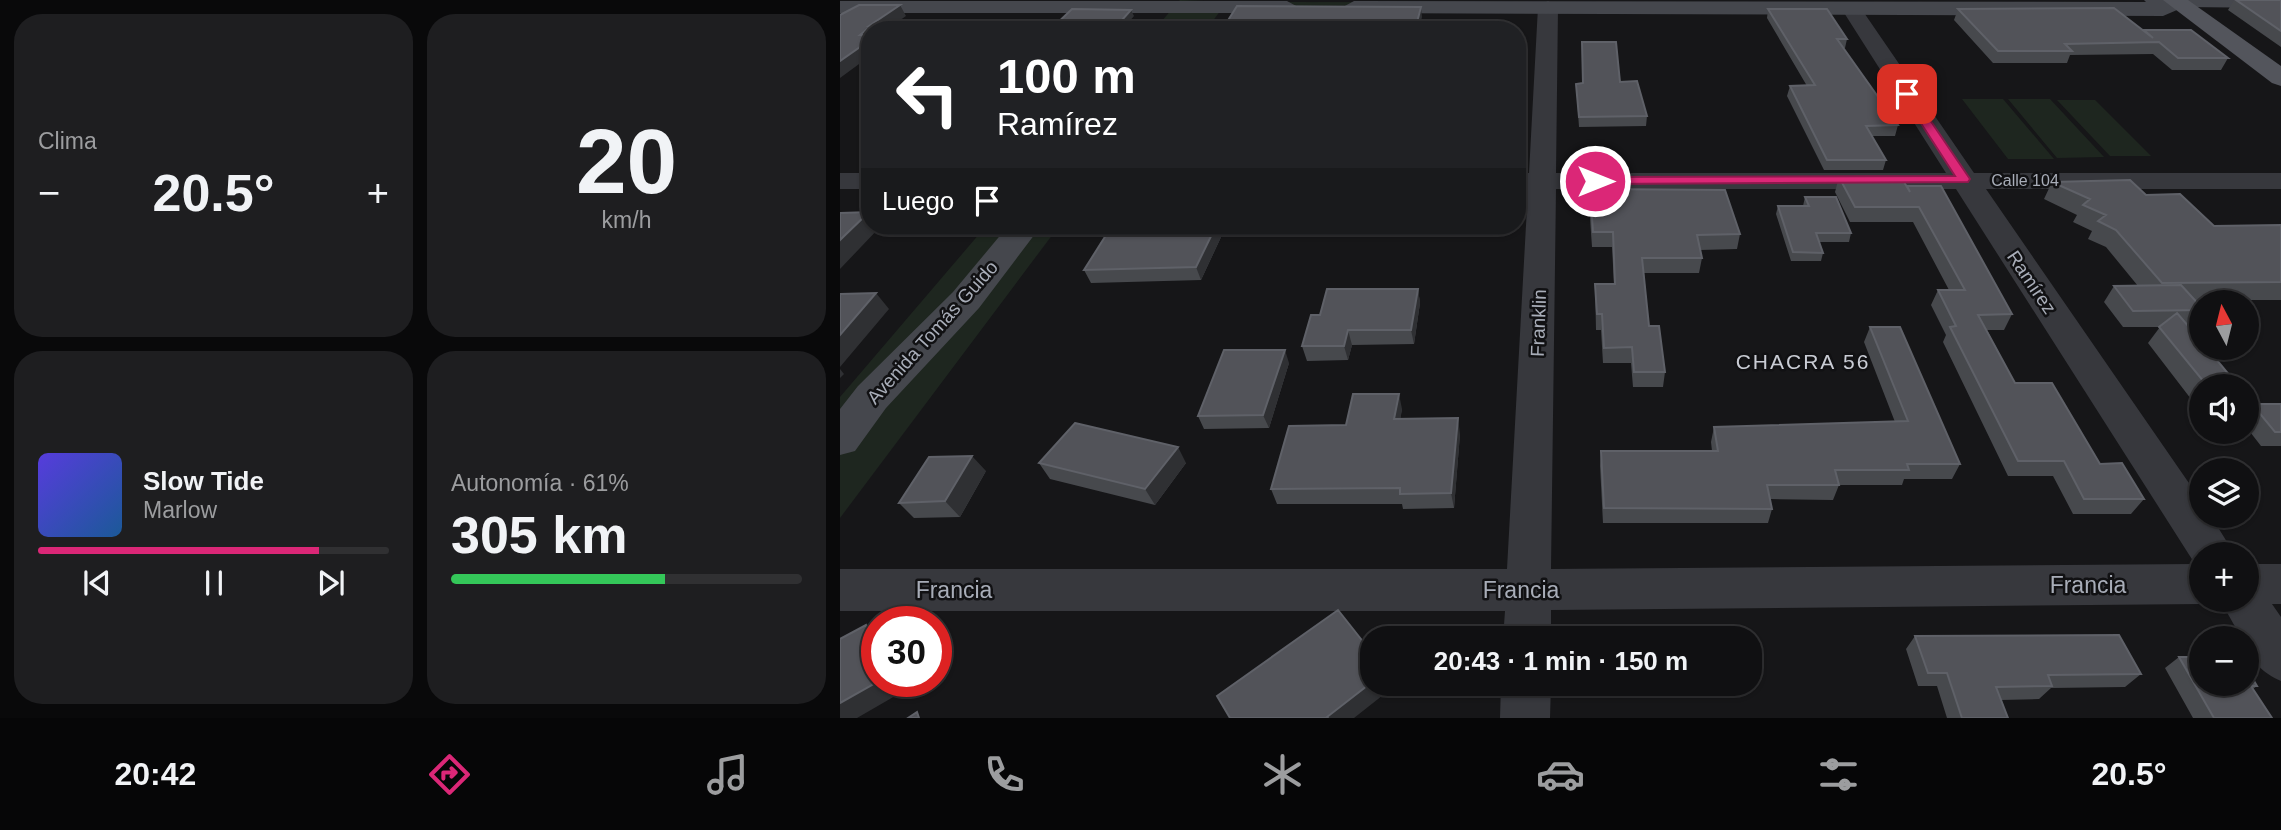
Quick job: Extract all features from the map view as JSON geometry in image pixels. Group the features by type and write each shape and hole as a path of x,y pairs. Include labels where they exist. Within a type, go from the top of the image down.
{"main road":[{"path":"2036,0 2163,9 2169,1"},
{"path":"2169,1 2281,2"},
{"path":"2169,1 2281,78"},
{"path":"1333,7 1851,8 2067,3"},
{"path":"1179,21 1186,4"},
{"path":"851,7 1186,4 1306,7"},
{"path":"1203,21 1220,4"},
{"name":"Avenida Tomás Guido","path":"840,439 872,397 966,300 1018,235"}],"street":[{"path":"840,21 851,7"},
{"name":"Franklin","path":"1528,626 1530,181 1548,7"},
{"name":"Ramírez","path":"1851,8 2204,542"},
{"path":"840,181 861,181"},
{"name":"Calle 104","path":"1530,181 2281,181"},
{"name":"Francia","path":"840,590 1529,590 2189,584"},
{"path":"2259,584 2281,584"},
{"path":"2251,612 2281,658"},
{"path":"1525,718 1526,696"}],"shaded area":[{"path":"1180,0 2143,3 1224,6 1213,21 1162,21"},
{"path":"1962,99 2003,99 2054,159 2008,159"},
{"path":"2008,99 2050,99 2104,157 2057,158"},
{"path":"2057,100 2095,100 2151,156 2110,156"},
{"path":"978,235 1052,235 840,518 840,397"}],"building":[{"path":"2236,0 2281,0 2281,31"},
{"path":"859,5 900,5 876,21 861,21 861,46 840,61 840,15"},
{"path":"1237,6 1421,7 1417,21 1228,21"},
{"path":"2114,8 2153,38 2144,30 2191,30 2228,58 2178,58 2159,42 2065,44 2072,51 1998,51 1958,9"},
{"path":"1072,9 1131,10 1121,21 1059,21"},
{"path":"1768,9 1827,9 1847,39 1837,39 1898,125 1866,126 1886,160 1827,160 1790,86 1815,85"},
{"path":"1582,42 1616,42 1620,82 1637,81 1647,116 1579,117 1576,84 1583,83"},
{"path":"1839,177 1901,177 1910,192 1907,186 1941,186 2012,314 1978,315 2015,383 2052,383 2100,464 2122,463 2144,499 2084,499 2064,461 2018,461 1950,327 1956,326 1938,290 1965,290 1919,207 1855,207"},
{"path":"2130,180 2146,195 2180,194 2214,226 2281,225 2281,282 2162,283 2116,230 2098,221 2106,215 2083,205 2090,199 2052,182"},
{"path":"1590,189 1725,190 1740,234 1697,235 1702,258 1642,258 1649,326 1659,326 1665,372 1634,372 1632,347 1604,348 1602,314 1597,314 1595,284 1615,284 1613,232 1593,232"},
{"path":"1805,197 1836,197 1851,233 1816,233 1823,253 1793,252 1778,206 1809,206"},
{"path":"861,212 861,220 840,240 840,213"},
{"path":"1106,235 1212,235 1196,267 1084,270"},
{"path":"2181,285 2189,294 2189,310 2133,311 2114,286"},
{"path":"1327,289 1418,289 1411,330 1348,330 1344,346 1302,346 1311,315 1320,315"},
{"path":"876,293 840,335 840,294"},
{"path":"2177,313 2189,327 2189,360 2217,360 2228,374 2197,374 2159,327"},
{"path":"1870,327 1900,327 1960,464 1907,464 1909,470 1835,470 1839,485 1767,485 1772,509 1604,508 1601,451 1718,451 1714,427 1908,421"},
{"path":"1224,350 1285,350 1263,415 1198,416"},
{"path":"1353,394 1399,394 1394,419 1458,418 1451,493 1400,494 1400,488 1271,489 1289,426 1346,425"},
{"path":"2259,404 2281,404 2281,432 2275,432 2259,413"},
{"path":"1075,423 1178,447 1145,489 1039,463"},
{"path":"972,456 945,501 899,503 929,457"},
{"path":"1338,610 1360,638 1360,691 1328,718 1230,718 1217,696"},
{"path":"861,628 861,691 840,703 840,639"},
{"path":"2119,635 2141,674 2048,675 2052,686 1996,687 2008,718 1962,718 1947,673 1928,673 1915,636"},
{"path":"2179,657 2189,657 2189,674"},
{"path":"2201,696 2258,696 2272,718 2214,718"},
{"path":"917,712 919,718 908,718"}],"district":[{"name":"CHACRA 56","path":"1803,362"}],"route":[{"path":"1595,181 1964,179 1907,94"}]}
